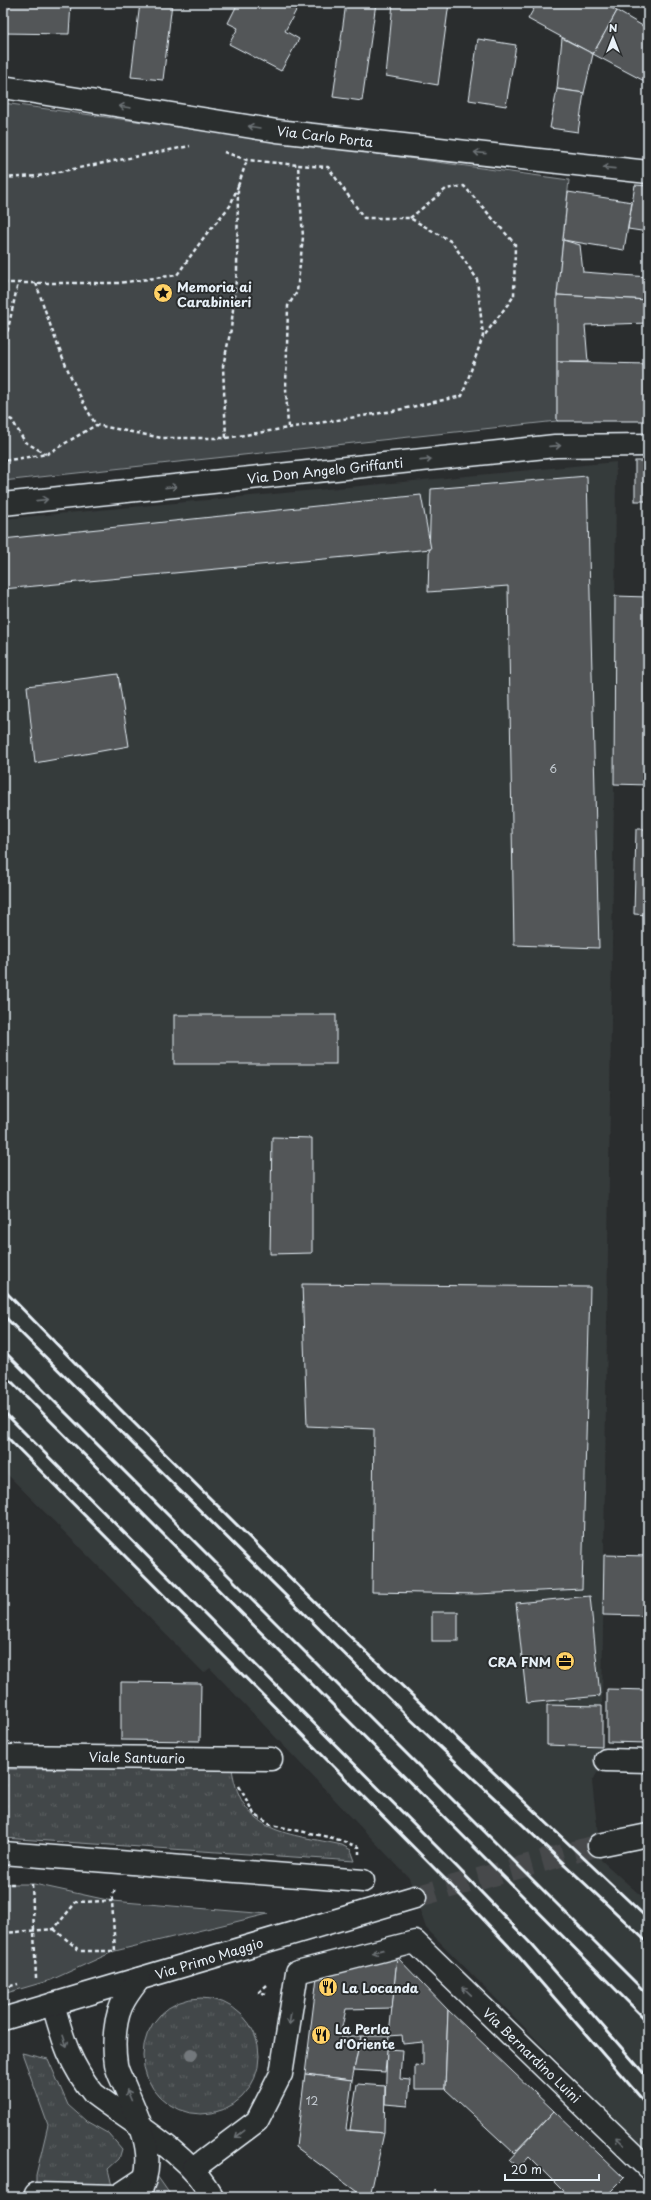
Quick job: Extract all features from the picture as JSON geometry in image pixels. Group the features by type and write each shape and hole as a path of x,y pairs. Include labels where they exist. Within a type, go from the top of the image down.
{"street":[{"name":"Via Carlo Porta","path":"3,87 277,131 648,172"},
{"name":"Via Don Angelo Griffanti","path":"3,504 555,446 648,444"},
{"name":"Viale Santuario","path":"3,1756 271,1759"},
{"path":"606,1760 648,1761"},
{"path":"599,1845 648,1835"},
{"path":"3,1853 363,1881"},
{"name":"Via Primo Maggio","path":"3,2019 415,1897"},
{"name":"Via Bernardino Luini","path":"193,2169 257,2121 281,2074 297,1972 415,1942 648,2168"},
{"path":"36,2194 118,2196 141,2188 148,2146 144,2131 116,2066 115,2046 116,2028 120,2010 124,1999 139,1979"},
{"path":"54,2004 71,2059 84,2082 94,2094 193,2169 212,2197"}],"path":[{"path":"3,178 38,176 194,146"},
{"path":"220,151 247,160 328,167 364,218 410,218 452,242 477,279 483,336"},
{"path":"3,283 119,283 177,275 207,233 230,206 247,160"},
{"path":"288,427 286,388 288,306 297,292 303,237 298,165"},
{"path":"226,438 222,366 231,329 237,270 238,186"},
{"path":"3,461 47,454 96,425 162,438 226,438 393,411 462,396 483,336 514,296 515,244 464,186 446,189 410,218"},
{"path":"3,344 5,343 18,283"},
{"path":"36,283 54,338 78,395 96,425"},
{"path":"3,416 12,420 25,442 47,454"},
{"path":"232,1758 238,1784 254,1814 271,1825 333,1838 359,1848"},
{"path":"3,1933 54,1929 80,1950 115,1950 112,1901 120,1862"},
{"path":"30,1980 37,1978 34,1884"},
{"path":"54,1929 76,1902 112,1901"},
{"path":"3,1988 24,1982"}],"shaded area":[{"path":"616,462 614,795 601,1766 592,1782 601,1860 648,1902 648,2152 426,1928 409,1878 210,1668 204,1673 3,1470 3,519"}],"green space":[{"path":"3,103 569,180 557,295 557,421 3,481"},
{"path":"3,1769 232,1769 237,1791 246,1807 257,1819 270,1827 286,1833 342,1845 351,1850 355,1861 3,1838"},
{"path":"3,1884 34,1884 112,1901 268,1914 115,1951 51,1980 3,1994"},
{"path":"201,1998 223,2003 242,2015 254,2034 259,2056 254,2078 242,2097 223,2109 201,2114 179,2109 160,2097 148,2078 143,2056 148,2034 160,2015 179,2003"},
{"path":"22,2053 48,2059 68,2105 86,2121 109,2134 122,2149 119,2159 108,2169 112,2186 36,2186 36,2175 48,2125"},
{"path":"155,2173 172,2197 148,2197"}],"building":[{"path":"9,3 71,3 69,34 3,33"},
{"path":"140,3 172,3 163,80 131,77"},
{"path":"238,3 300,3 285,31 299,39 281,71 229,44 238,28 228,23"},
{"path":"346,3 376,3 362,101 333,97"},
{"path":"393,3 449,3 438,85 386,76"},
{"path":"537,3 602,3 617,11 593,54 528,19"},
{"path":"617,11 648,29 648,83 593,54"},
{"path":"562,38 593,54 584,93 557,89"},
{"path":"478,39 516,45 506,106 469,100"},
{"path":"557,89 584,93 578,132 550,128"},
{"path":"635,185 648,186 648,232 628,229"},
{"path":"568,192 632,202 624,250 563,240"},
{"path":"563,240 580,245 583,272 648,277 648,300 557,295"},
{"path":"557,295 648,300 648,323 585,325 588,362 557,362"},
{"path":"557,362 648,364 648,421 557,421"},
{"path":"635,461 648,461 648,501 635,501"},
{"path":"587,476 599,948 514,945 508,586 428,592 431,489"},
{"path":"421,495 431,549 3,589 3,539"},
{"path":"615,596 648,597 648,785 614,784"},
{"path":"118,674 129,746 35,763 27,686"},
{"path":"636,829 648,829 648,915 634,914"},
{"path":"174,1015 336,1015 336,1064 174,1064"},
{"path":"272,1137 312,1138 312,1253 270,1254"},
{"path":"302,1284 590,1287 582,1589 477,1594 372,1592 374,1429 307,1426"},
{"path":"604,1555 648,1556 648,1616 603,1615"},
{"path":"590,1596 600,1696 527,1703 516,1603"},
{"path":"432,1612 458,1612 458,1641 432,1641"},
{"path":"121,1682 201,1683 200,1741 121,1740"},
{"path":"607,1689 648,1690 648,1743 607,1742"},
{"path":"547,1705 602,1706 602,1747 547,1745"},
{"path":"397,1957 448,2010 445,2089 415,2089 415,2065 423,2066 423,2042 403,2044 402,2035 389,2036"},
{"path":"397,1957 392,2008 346,2009 340,2036 361,2036 352,2080 305,2074 317,1977"},
{"path":"448,2010 554,2111 514,2153 445,2089"},
{"path":"361,2036 389,2036 385,2072 354,2070"},
{"path":"387,2049 402,2050 400,2079 410,2080 408,2106 385,2104"},
{"path":"305,2074 352,2080 346,2130 384,2133 370,2197 364,2197 296,2147"},
{"path":"357,2084 385,2086 384,2133 350,2130"},
{"path":"554,2111 624,2178 605,2197 569,2197 529,2157 519,2168 509,2160"},
{"path":"435,2189 443,2197 434,2197"}],"tunnel":[{"path":"415,1897 599,1845"}],"railway":[{"path":"3,1289 121,1410 338,1625 648,1919"},
{"path":"3,1315 405,1714 648,1943"},
{"path":"3,1350 648,1995"},
{"path":"3,1373 648,2022"},
{"path":"3,1411 458,1868 533,1946 648,2078"},
{"path":"3,1433 445,1879 519,1957 648,2106"}],"place":[{"name":"Memoria ai Carabinieri","path":"163,293"},
{"name":"CRA FNM","path":"565,1661"},
{"name":"La Locanda","path":"328,1987"},
{"name":"La Perla d'Oriente","path":"321,2035"}]}
